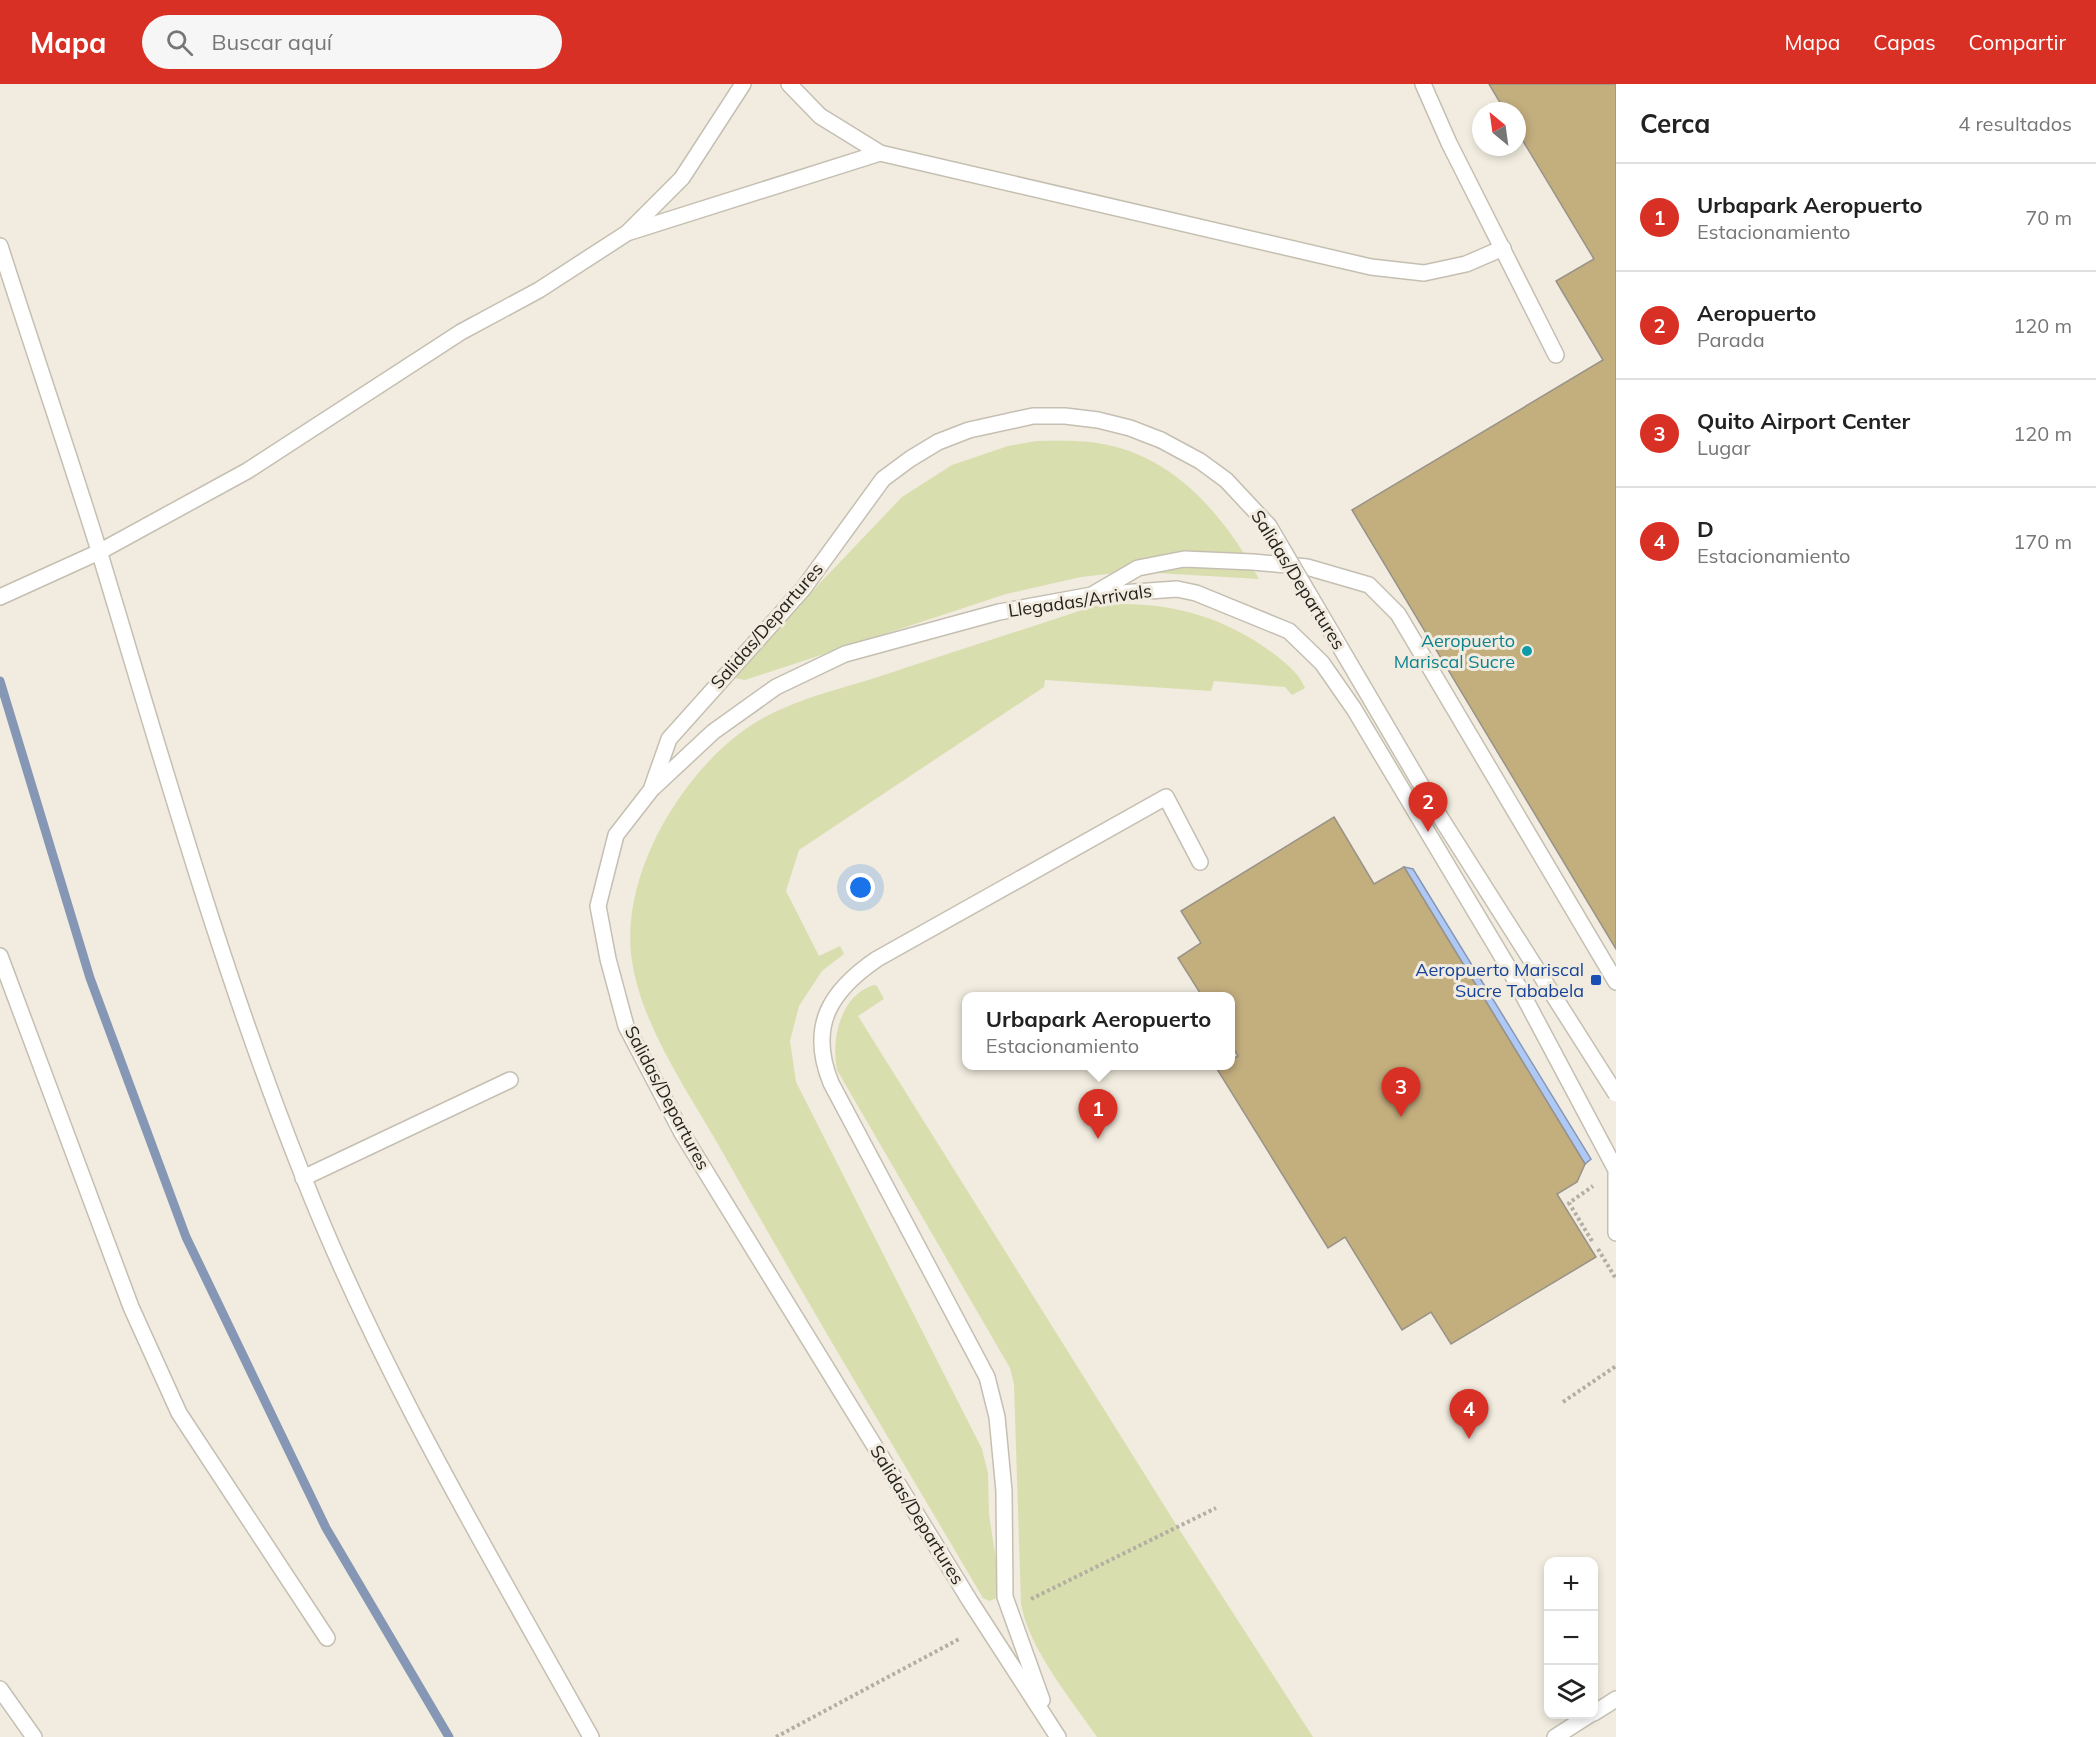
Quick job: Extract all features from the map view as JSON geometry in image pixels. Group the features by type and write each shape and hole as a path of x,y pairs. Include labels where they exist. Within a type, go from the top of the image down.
{"lane":[{"path":"0,597 99,552 247,471 461,332 539,290 627,233 682,178 743,84"},
{"path":"789,84 819,116 880,153 1371,267 1424,273 1466,264 1503,248"},
{"path":"1423,84 1449,143 1556,355"},
{"path":"627,233 880,153"},
{"path":"0,246 99,552 162,765 243,1013 303,1178 377,1344 485,1548 591,1737"},
{"name":"Salidas/Departures","path":"1056,1734 964,1591 682,1133 626,1026 608,959 598,906 616,836 651,790 669,739 803,590 884,479 910,459 969,430 1033,416 1065,416 1098,420 1130,428 1161,440 1200,461 1226,480 1269,526 1437,812 1616,1094"},
{"path":"1092,595 1138,568 1184,559 1307,567 1369,585 1398,614 1616,982"},
{"name":"Llegadas/Arrivals","path":"651,790 712,732 777,687 845,654 999,612 1092,595 1177,589 1196,593 1289,631 1323,663 1354,709 1507,965 1616,1170 1616,1233"},
{"path":"1056,1734 1014,1629 1005,1597 1004,1491 997,1417 987,1377 824,1065 822,1028 827,1010 852,976 878,959 1166,797 1200,862"},
{"path":"0,956 131,1307 179,1413 327,1638"},
{"path":"303,1178 510,1080"},
{"path":"0,1689 34,1737"},
{"path":"1598,1710 1616,1699"},
{"path":"1555,1737 1584,1719"}],"path":[{"path":"1563,1402 1616,1366"},
{"path":"1028,1600 1216,1508"},
{"path":"776,1737 961,1638"}],"green space":[{"path":"1037,441 1090,442 1124,449 1172,474 1193,491 1230,532 1259,579 1157,573 1116,573 1081,577 1006,594 745,680 735,678 734,673 902,497 952,465 1008,446"},
{"path":"1122,604 1181,610 1236,630 1286,663 1299,677 1305,688 1292,695 1285,687 1214,681 1211,691 1045,680 1044,687 799,850 786,891 819,956 840,946 844,954 822,971 799,1006 790,1041 796,1082 982,1449 988,1473 989,1515 1001,1591 1000,1597 989,1601 983,1598 819,1321 656,1036 637,986 632,961 630,929 635,896 645,864 659,832 677,802 697,774 720,750 759,720 809,698 1094,606"},
{"path":"877,986 884,999 858,1016 1177,1526 1313,1737 1097,1737 1042,1656 1025,1621 1021,1604 1014,1384 1010,1368 837,1070 835,1045 840,1020 853,998 862,990"}],"water":[{"path":"1404,867 1413,869 1591,1159 1585,1164"}],"building":[{"name":"Aeropuerto Mariscal Sucre","path":"1489,84 1616,84 1616,949 1352,510 1603,360 1556,281 1594,259 1526,146 1526,102 1500,102"},
{"path":"1334,817 1374,884 1404,867 1585,1164 1577,1182 1557,1194 1596,1257 1451,1344 1431,1312 1402,1330 1345,1237 1328,1248 1218,1070 1235,1070 1235,1058 1238,1056 1235,1051 1235,992 1199,992 1178,958 1201,943 1181,911"}],"waterway":[{"path":"0,681 90,978 186,1237 326,1528 449,1737"}],"place":[{"name":"Aeropuerto Mariscal Sucre","path":"1527,651"},
{"name":"Aeropuerto","path":"1428,832"},
{"name":"Aeropuerto Mariscal Sucre Tababela","path":"1596,980"},
{"name":"Quito Airport Center","path":"1401,1117"},
{"name":"Urbapark Aeropuerto","path":"1098,1139"},
{"name":"D","path":"1469,1439"}]}
